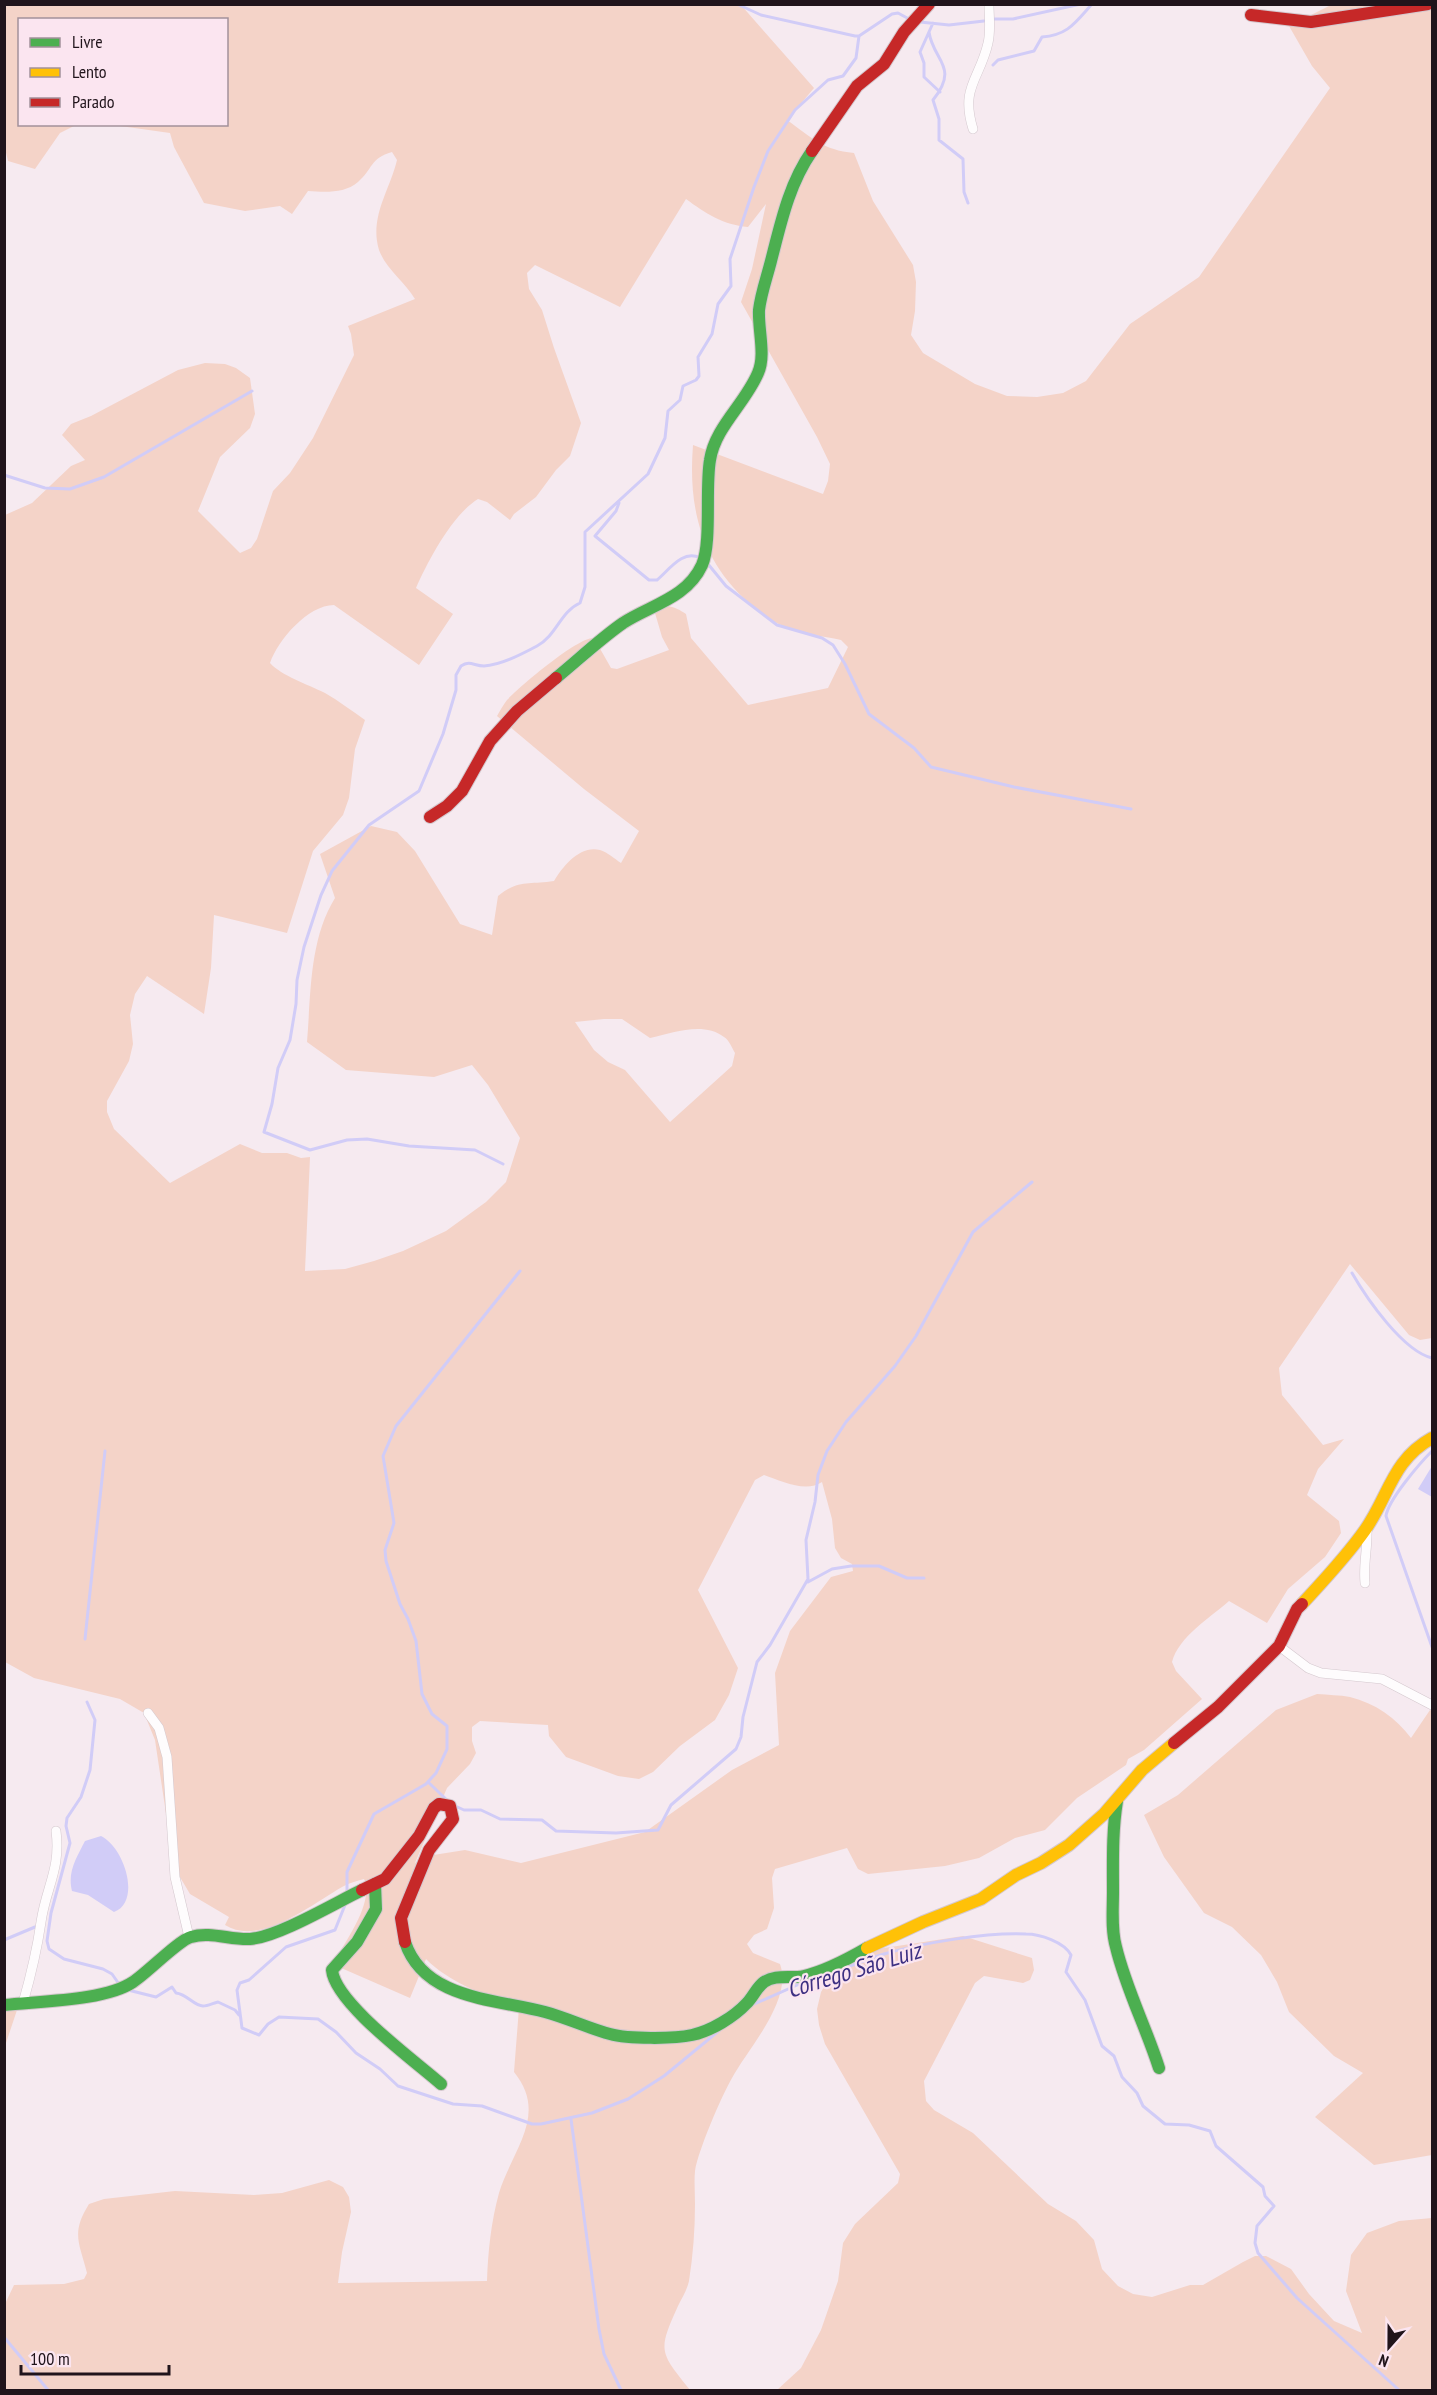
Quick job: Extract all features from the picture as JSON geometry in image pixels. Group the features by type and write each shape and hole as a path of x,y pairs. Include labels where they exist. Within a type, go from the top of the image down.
{"street":[{"path":"430,817 447,806 462,791 490,741 501,726 525,703 623,623 683,591 698,572 706,548 710,458 718,436 758,373 761,359 758,326 760,303 787,200 798,171 857,86 884,64 904,32 929,4"},
{"path":"973,129 968,114 969,89 989,40 989,4"},
{"path":"1251,15 1311,22 1428,4"},
{"path":"4,2005 106,1993 120,1989 133,1982 189,1937 210,1935 249,1939 269,1935 385,1878 396,1868 419,1836 434,1808 439,1804 446,1804 453,1812 453,1819 429,1850 401,1918 402,1935 407,1949 423,1971 433,1979 468,1996 545,2012 613,2035 670,2038 693,2035 722,2023 747,2003 762,1983 772,1978 801,1977 850,1959 869,1947 923,1922 981,1899 1016,1875 1059,1852 1118,1800 1142,1770 1218,1707 1279,1646 1297,1609 1342,1561 1367,1527 1403,1460 1419,1445 1432,1438"},
{"path":"1365,1583 1367,1527"},
{"path":"1279,1646 1308,1668 1321,1673 1382,1679 1432,1705"},
{"path":"148,1713 159,1728 167,1757 176,1877 189,1937"},
{"path":"1118,1800 1113,1827 1115,1945 1124,1976 1148,2032 1159,2068"},
{"path":"23,2003 41,1936 41,1921 56,1867 59,1851 56,1831"},
{"path":"375,1884 376,1909 357,1942 332,1970 333,1981 363,2017 441,2084"}],"shaded area":[{"path":"4,5 741,5 814,88 787,120 826,146 854,153 873,201 913,265 916,282 911,335 923,353 975,384 1007,396 1037,397 1063,393 1086,381 1130,324 1199,277 1330,88 1312,66 1289,26 1331,5 1432,5 1432,1338 1420,1340 1409,1335 1350,1264 1279,1368 1282,1395 1323,1445 1344,1439 1318,1469 1307,1495 1339,1521 1341,1533 1325,1557 1288,1589 1267,1623 1229,1601 1188,1636 1172,1662 1176,1671 1202,1699 1144,1750 1128,1759 1126,1765 1077,1798 1045,1830 1015,1838 979,1858 945,1866 868,1874 858,1869 847,1848 775,1869 772,1878 774,1908 767,1929 754,1935 747,1944 753,1953 780,1964 782,1978 780,1993 767,2023 727,2087 700,2151 695,2171 693,2252 689,2281 671,2321 665,2343 667,2359 690,2390 5,2390 5,2304 14,2285 64,2284 84,2279 87,2273 79,2245 78,2230 89,2204 104,2199 175,2191 254,2195 282,2193 329,2180 343,2187 349,2197 351,2212 338,2283 487,2281 490,2237 496,2204 528,2118 528,2103 524,2088 514,2072 519,2008 458,1982 426,1959 410,1998 332,1964 362,1911 366,1888 364,1879 345,1886 285,1921 269,1927 254,1931 239,1930 225,1925 229,1917 190,1894 174,1867 155,1740 144,1713 120,1699 34,1678 5,1662 5,515 32,503 71,466 85,460 62,435 71,424 91,416 178,370 205,363 225,364 236,368 250,378 255,414 250,428 220,457 198,511 240,553 251,548 257,539 273,491 290,473 313,438 354,355 348,326 415,299 382,257 377,238 378,215 397,160 392,152 380,157 358,182 347,189 308,191 292,214 280,206 245,211 204,203 174,147 170,133 120,126 228,126 228,18 18,18 18,126 74,126 60,133 35,169 8,161 4,144","holes":["686,199 730,224 748,227 766,204 752,269 741,302 830,464 828,481 823,494 693,445 693,490 701,532 719,569 757,610 790,629 841,640 848,647 828,688 748,705 691,638 686,614 674,607 666,606 655,613 662,637 669,650 617,669 611,668 594,638 563,653 536,674 507,700 497,716 584,789 639,831 621,863 608,854 593,849 573,858 554,881 518,885 505,891 498,896 492,935 460,924 415,851 397,832 371,826 320,854 335,898 326,914 316,950 307,1042 346,1070 434,1077 472,1065 488,1085 520,1138 506,1182 486,1202 446,1231 403,1251 374,1261 345,1269 305,1271 310,1157 301,1158 287,1153 262,1153 240,1144 170,1183 114,1129 107,1112 107,1101 129,1061 133,1044 130,1015 135,994 147,976 204,1014 211,968 214,915 287,933 313,851 343,815 349,798 355,749 365,720 325,693 288,676 270,663 280,644 295,625 314,611 334,605 419,665 453,614 416,588 450,527 468,506 478,499 487,502 510,520 514,514 536,497 556,470 570,456 581,423 542,310 529,289 527,273 535,265 620,307","622,1019 650,1038 697,1029 716,1032 729,1042 735,1053 732,1066 670,1122 625,1070 608,1062 594,1050 575,1022","764,1475 801,1486 816,1485 822,1482 832,1519 835,1548 841,1558 852,1564 853,1571 831,1577 790,1631 775,1673 779,1745 732,1770 645,1832 521,1863 465,1850 427,1856 415,1863 447,1788 470,1764 476,1753 472,1741 472,1727 480,1721 548,1725 549,1736 566,1757 618,1776 639,1779 653,1772 680,1746 715,1720 729,1695 738,1668 698,1590 755,1480"]},
{"path":"1432,1466 1432,1497 1418,1489"},
{"path":"1317,1694 1350,1697 1368,1703 1392,1718 1411,1738 1430,1710 1432,1711 1432,2155 1374,2165 1315,2117 1363,2073 1334,2056 1289,2012 1277,1982 1261,1955 1232,1927 1204,1913 1164,1857 1144,1815 1178,1795 1276,1710"},
{"path":"101,1836 117,1851 127,1874 127,1897 122,1906 114,1912 88,1895 72,1891 71,1877 74,1865 85,1841"},
{"path":"963,1936 1032,1958 1034,1970 1030,1980 1023,1983 984,1976 975,1983 924,2081 926,2101 934,2110 973,2133 1048,2204 1076,2221 1094,2240 1102,2269 1118,2286 1133,2294 1152,2297 1190,2285 1203,2285 1255,2256 1266,2256 1291,2269 1309,2294 1334,2321 1362,2333 1346,2291 1351,2255 1367,2233 1399,2221 1432,2218 1432,2390 777,2390 801,2368 821,2330 838,2281 843,2243 855,2224 898,2183 900,2174 825,2044 817,2009 821,1992 833,1972 871,1950"},
{"path":"4,2001 19,2004 5,2046"}],"waterway":[{"path":"737,4 761,15 855,36 859,36 892,14 898,13 909,19"},
{"path":"994,19 1013,19 1081,4"},
{"path":"993,65 998,60 1034,51 1042,37 1065,31 1092,4"},
{"path":"920,22 949,25 984,21"},
{"path":"933,23 920,52 924,63 924,77 940,92"},
{"path":"929,32 931,42 945,71 941,89 933,100 939,119 939,140 963,159 964,192 968,203"},
{"path":"503,1164 475,1150 409,1146 367,1139 347,1140 310,1150 264,1132 272,1104 278,1068 290,1040 297,980 304,947 321,895 332,871 369,825 419,791 443,734 456,690 456,675 461,666 467,663 484,666 497,664 537,646 549,636 568,612 580,603 585,587 585,532 648,474 665,438 668,411 680,400 683,386 696,380 699,376 698,357 712,334 718,304 731,286 730,259 768,151 795,110 828,80 843,76 856,58 859,36"},
{"path":"4,475 45,488 70,489 104,477 252,391"},
{"path":"619,503 616,511 595,536 649,580 657,580 682,558 688,556 700,558"},
{"path":"708,564 726,586 777,625 822,638 833,645 845,664 869,714 914,748 931,767 1014,787 1131,809"},
{"path":"453,1805 464,1810 481,1810 500,1819 542,1820 556,1831 616,1833 658,1830 671,1805 736,1749 741,1737 743,1717 757,1662 770,1645 808,1579 806,1540 815,1502 818,1475 827,1451 846,1422 895,1366 916,1336 973,1232 1032,1182"},
{"path":"347,1892 347,1872 374,1814 426,1784 436,1773 447,1749 447,1726 432,1714 422,1694 416,1641 400,1604 386,1561 385,1550 394,1523 383,1456 396,1426 520,1271"},
{"path":"1352,1273 1376,1309 1398,1335 1409,1345 1432,1358"},
{"path":"85,1639 105,1451"},
{"path":"1432,1451 1398,1492 1386,1516 1432,1647"},
{"path":"808,1582 832,1569 851,1566 879,1566 907,1578 924,1578"},
{"path":"87,1702 95,1720 90,1770 81,1797 67,1818 66,1826 70,1843 51,1913 47,1941 49,1949 64,1959 103,1969 112,1974 119,1984"},
{"path":"428,1782 448,1801"},
{"path":"345,1905 335,1930 286,1947 249,1980 240,1983 237,1990 242,2028 259,2035 268,2024 279,2017 318,2019 398,2086 453,2104 482,2106 532,2124 541,2124 592,2113 628,2099 664,2076 726,2025"},
{"name":"Córrego São Luiz","path":"4,1940 35,1927"},
{"name":"Córrego São Luiz","path":"827,1974 899,1950 974,1937 1032,1934 1045,1937 1063,1946 1071,1955 1066,1972 1085,2000 1102,2046 1114,2056 1122,2077 1137,2093 1143,2106 1165,2124 1189,2125 1210,2131 1216,2146 1263,2187 1265,2196 1274,2206 1257,2226 1255,2243 1258,2253 1297,2298 1399,2390"},
{"name":"Córrego São Luiz","path":"752,2005 804,1982"},
{"name":"Córrego São Luiz","path":"128,1990 156,1997 172,1987 176,1993 184,1995 197,2004 207,2006 218,2002 235,2010 239,2015"},
{"path":"571,2119 599,2329 604,2354 621,2390"},
{"path":"4,2337 48,2390"}],"traffic: fast":[{"path":"556,678 623,623 678,593 695,576 702,565 707,543 709,472 713,448 724,426 758,373 762,350 759,310 763,291 787,204 797,177 812,151"},
{"path":"1117,1801 1113,1847 1114,1940 1125,1978 1159,2068"},
{"path":"375,1884 376,1909 357,1942 332,1970 336,1983 361,2015 441,2084"},
{"path":"4,2005 89,1997 106,1993 139,1978 186,1939 198,1935 243,1939 262,1937 306,1919 362,1890"},
{"path":"405,1942 415,1961 428,1976 464,1994 545,2012 610,2034 651,2038 692,2035 707,2030 736,2013 762,1984 769,1980 812,1974 867,1948"}],"traffic: slow":[{"path":"1302,1604 1343,1559 1365,1530 1392,1480 1408,1457 1432,1438"},
{"path":"867,1948 981,1899 1016,1875 1041,1863 1069,1845 1104,1814 1142,1770 1174,1743"}],"traffic: jam":[{"path":"812,151 857,86 884,64 904,32 929,4"},
{"path":"1251,15 1311,22 1428,4"},
{"path":"430,817 447,806 462,791 490,741 517,711 556,678"},
{"path":"1174,1743 1218,1707 1279,1646 1297,1609 1302,1604"},
{"path":"362,1890 385,1879 419,1836 434,1808 439,1804 450,1806 453,1819 429,1850 401,1918 405,1942"}]}
